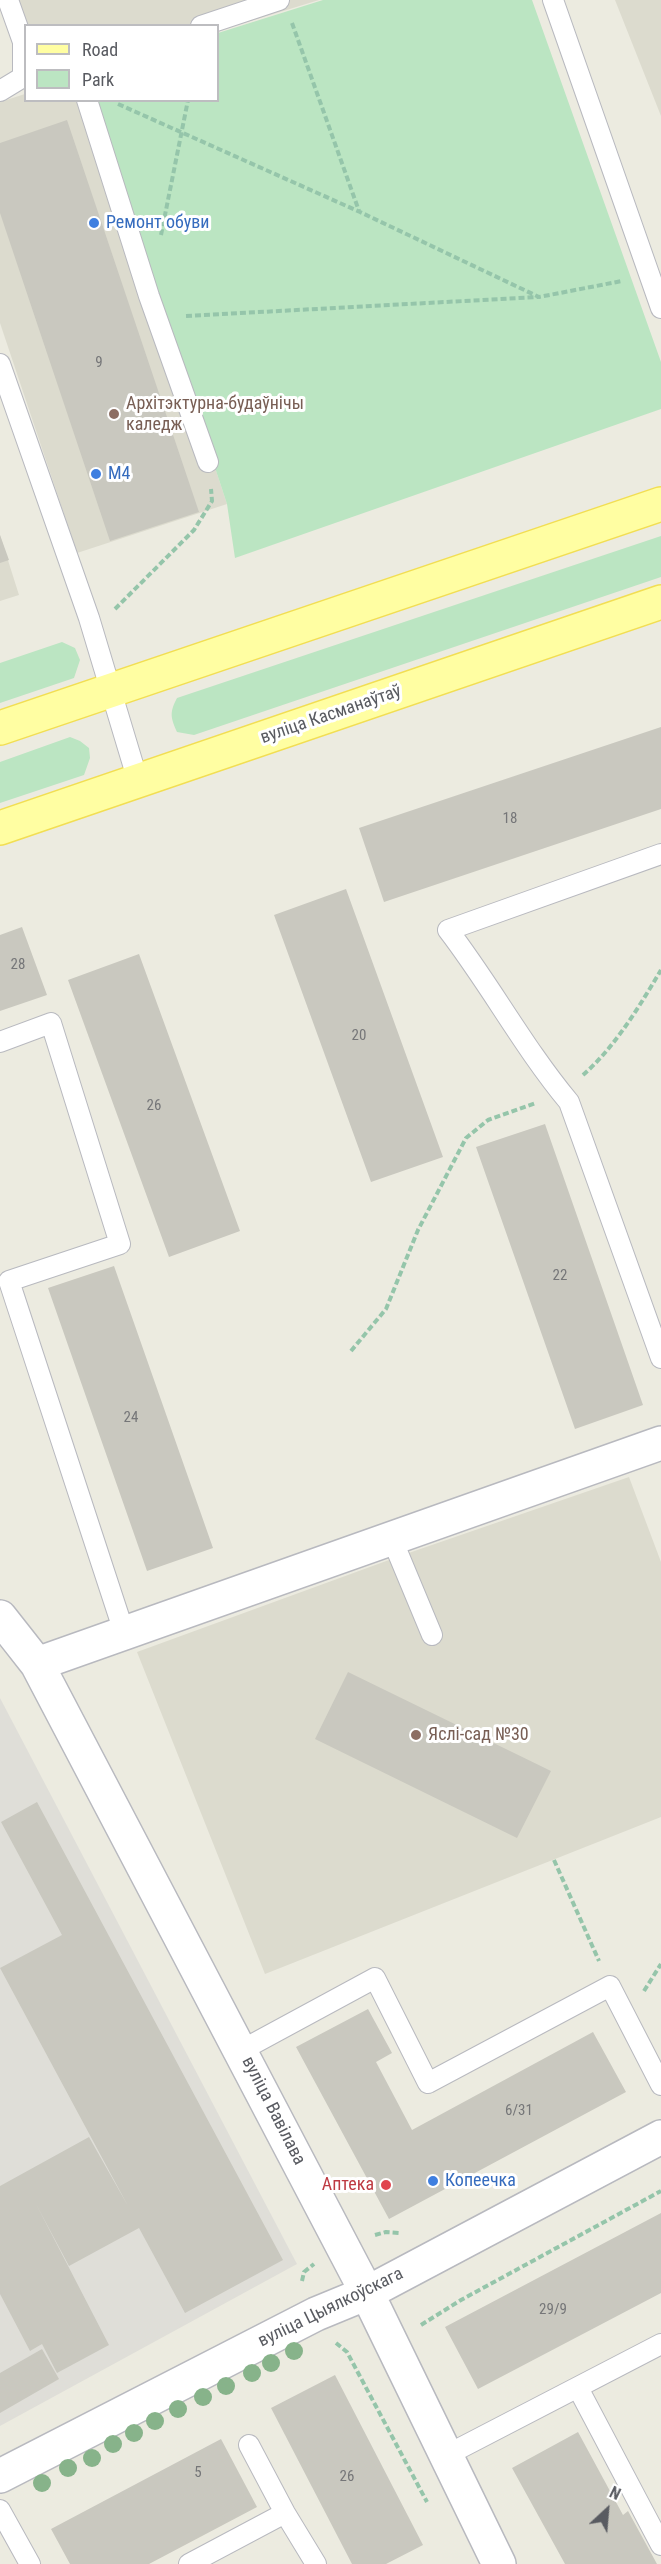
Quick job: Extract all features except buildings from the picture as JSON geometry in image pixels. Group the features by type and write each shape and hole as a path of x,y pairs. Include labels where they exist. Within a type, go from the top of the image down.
{"main road":[{"path":"0,728 661,504"},
{"name":"вуліца Касманаўтаў","path":"0,828 661,602"}],"street":[{"path":"36,1664 661,1443"},
{"name":"вуліца Вавілава","path":"0,1617 36,1664 242,2050 367,2293 499,2564"},
{"name":"вуліца Цыялкоўскага","path":"0,2476 316,2314 367,2293 661,2137"}],"lane":[{"path":"0,91 24,76 23,42 8,0"},
{"path":"207,24 279,0"},
{"path":"553,0 661,308"},
{"path":"88,102 157,318 208,462"},
{"path":"1,371 89,618 138,781"},
{"path":"661,854 448,930 476,967 549,1080 569,1102 661,1358"},
{"path":"0,1042 51,1023 120,1244 9,1281 124,1632"},
{"path":"393,1539 432,1635"},
{"path":"242,2050 375,1978 428,2083 610,1986 661,2085"},
{"path":"445,2456 661,2344"},
{"path":"578,2388 661,2545"},
{"path":"249,2445 316,2564"},
{"path":"0,2510 30,2564"},
{"path":"189,2564 285,2512"}],"path":[{"path":"292,22 360,212"},
{"path":"114,102 360,212 538,297"},
{"path":"160,237 188,102"},
{"path":"157,318 538,297 650,276"},
{"path":"115,610 194,530 212,501 208,462"},
{"path":"351,1351 386,1309 418,1230 466,1138 488,1120 562,1093 600,1060 641,1004 661,970"},
{"path":"554,1860 610,1986"},
{"path":"413,2330 461,2300 661,2191"},
{"path":"368,2236 386,2232 400,2233"},
{"path":"301,2290 304,2272 322,2258"},
{"path":"333,2340 347,2352 431,2511"}],"shaded area":[{"path":"9,0 319,0 219,31 219,24 25,24"},
{"path":"615,0 661,0 661,116"},
{"name":"Архітэктурна-будаўнічы каледж","path":"24,94 24,102 94,102 227,504 77,553 0,323 0,102"},
{"path":"0,535 19,595 0,601"},
{"name":"Яслі-сад №30","path":"629,1477 661,1562 661,1817 265,1974 137,1652 400,1556"},
{"path":"0,1698 297,2264 0,2426"}],"green space":[{"path":"323,0 532,0 661,362 661,409 235,558 227,504 94,102 219,102 219,33"},
{"path":"661,536 661,577 194,735 177,732 175,727 172,712 177,698"},
{"path":"62,642 75,648 80,660 74,678 0,703 0,663"},
{"path":"70,737 89,748 90,758 84,775 0,803 0,762"}],"place":[{"name":"Ремонт обуви","path":"94,223"},
{"name":"Архітэктурна-будаўнічы каледж","path":"114,414"},
{"name":"M4","path":"96,474"},
{"name":"Яслі-сад №30","path":"416,1735"},
{"name":"Копеечка","path":"433,2181"},
{"name":"Аптека","path":"386,2185"}]}
